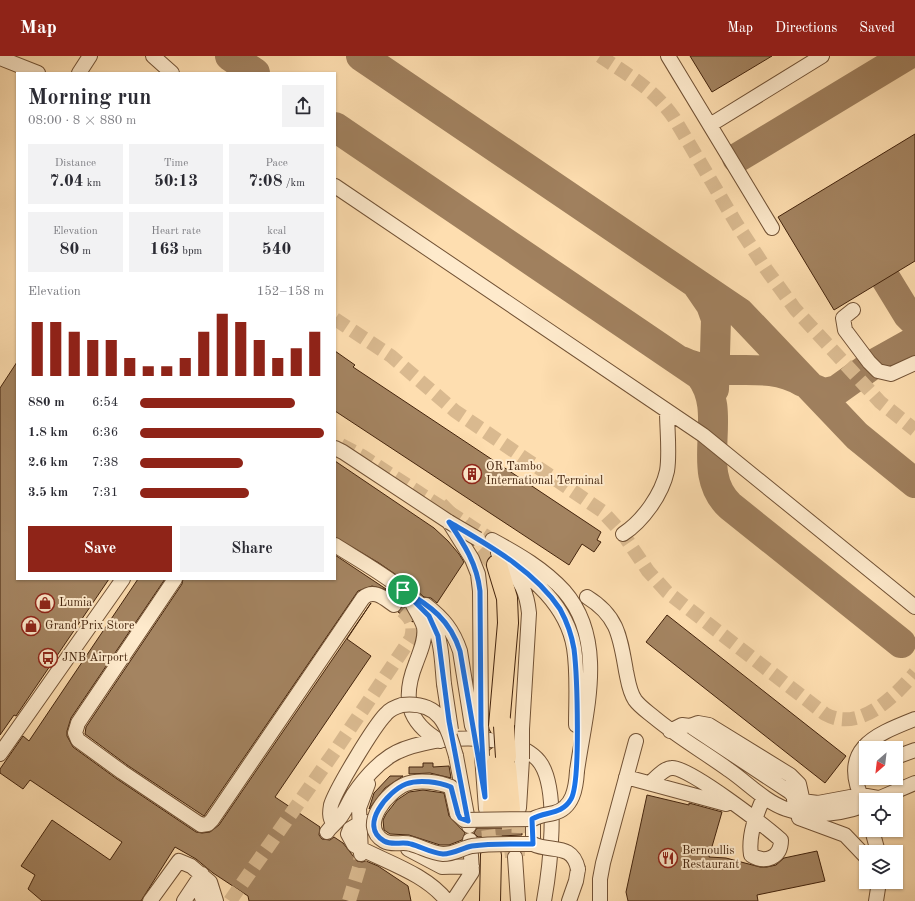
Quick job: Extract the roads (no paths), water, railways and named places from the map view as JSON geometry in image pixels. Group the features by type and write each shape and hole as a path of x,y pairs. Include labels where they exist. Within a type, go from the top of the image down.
{"highway":[{"path":"497,565 504,587 507,610 502,698 496,727 499,806"},
{"path":"490,901 491,855"}],"street":[{"path":"80,72 90,56"},
{"path":"153,56 171,72"},
{"path":"668,56 772,228"},
{"path":"710,125 822,56"},
{"path":"0,58 35,72"},
{"path":"336,187 703,435 915,606"},
{"path":"853,310 843,318 843,327 874,368 882,373 891,374 915,363"},
{"path":"623,534 634,527 651,504 663,484 667,470 668,411"},
{"path":"336,449 350,456 449,522 478,539 530,577 556,605 564,619 574,647 577,771"},
{"path":"449,522 463,542 478,574 480,664 496,727 499,806"},
{"path":"478,539 518,577 527,597 529,613 526,663 496,727"},
{"path":"492,540 537,567 559,586 580,616 588,640 591,661 574,792 566,807 561,810 539,815 532,819 470,833 454,853 432,853 411,844 390,843 379,837 375,831 374,820 377,810 395,791 406,784 419,782 442,783 451,787 458,814 470,833 538,846 558,848 567,852 575,860 578,869 569,901"},
{"path":"336,546 438,614 452,630 460,651 496,727"},
{"path":"0,754 123,580"},
{"path":"174,580 78,722 76,735 78,740 122,772 201,825 209,823 217,812 364,598 370,593 374,593 394,605"},
{"path":"400,588 429,616 438,636 444,684 470,833 472,866 469,877 453,901"},
{"path":"400,588 414,607 424,627 423,645 408,690 411,710 423,730 440,741"},
{"path":"587,597 604,609 614,623 620,639 628,680 635,700 670,731 746,782 764,797 805,820 845,835 859,850"},
{"path":"456,756 447,728 438,715 424,706 402,705 390,710 377,724 345,778 331,807 330,827 338,820 366,777 386,759 410,747 440,741 482,739 503,742 534,755 542,765 548,778 551,795 551,857 544,901"},
{"path":"865,793 856,773 857,754 865,744 891,728 915,718"},
{"path":"670,731 682,725 690,726 790,792 801,802"},
{"path":"600,901 600,879 603,863 636,741"},
{"path":"903,754 915,750"},
{"path":"386,759 373,774 362,797 359,808 365,822 361,852 426,882 440,892 447,901"},
{"path":"650,783 668,769 677,768 690,774 755,819 764,797"},
{"path":"626,777 741,808"},
{"path":"746,782 781,797 801,802 859,802"},
{"path":"899,793 915,783"},
{"path":"786,809 814,814 826,814 859,805"},
{"path":"532,819 533,844"},
{"path":"408,849 445,868 472,866"},
{"path":"516,856 518,901"},
{"path":"150,901 179,862 191,866 193,892 203,901"},
{"path":"193,892 210,882 216,901"},
{"path":"876,901 878,889"}],"tunnel":[{"path":"600,56 640,83 666,108 674,118 736,223 766,269 795,309 880,402 915,430"},
{"path":"336,320 391,356 455,411 602,511 623,534 648,571 667,592 825,714 838,719 850,719 863,716 886,702 915,673"},
{"path":"341,445 362,456 492,540"},
{"path":"439,506 497,565"},
{"path":"230,901 335,751 411,638 412,627 409,618 394,605"},
{"path":"486,809 491,855"},
{"path":"491,855 493,809"},
{"path":"510,809 515,857"},
{"path":"518,854 519,809"},
{"path":"349,901 359,868 361,854"}],"place":[{"name":"OR Tambo International Terminal","path":"472,474"},
{"name":"Lumia","path":"45,603"},
{"name":"Grand Prix Store","path":"31,626"},
{"name":"JNB Airport","path":"48,658"},
{"name":"Bernoullis Restaurant","path":"668,858"}]}
